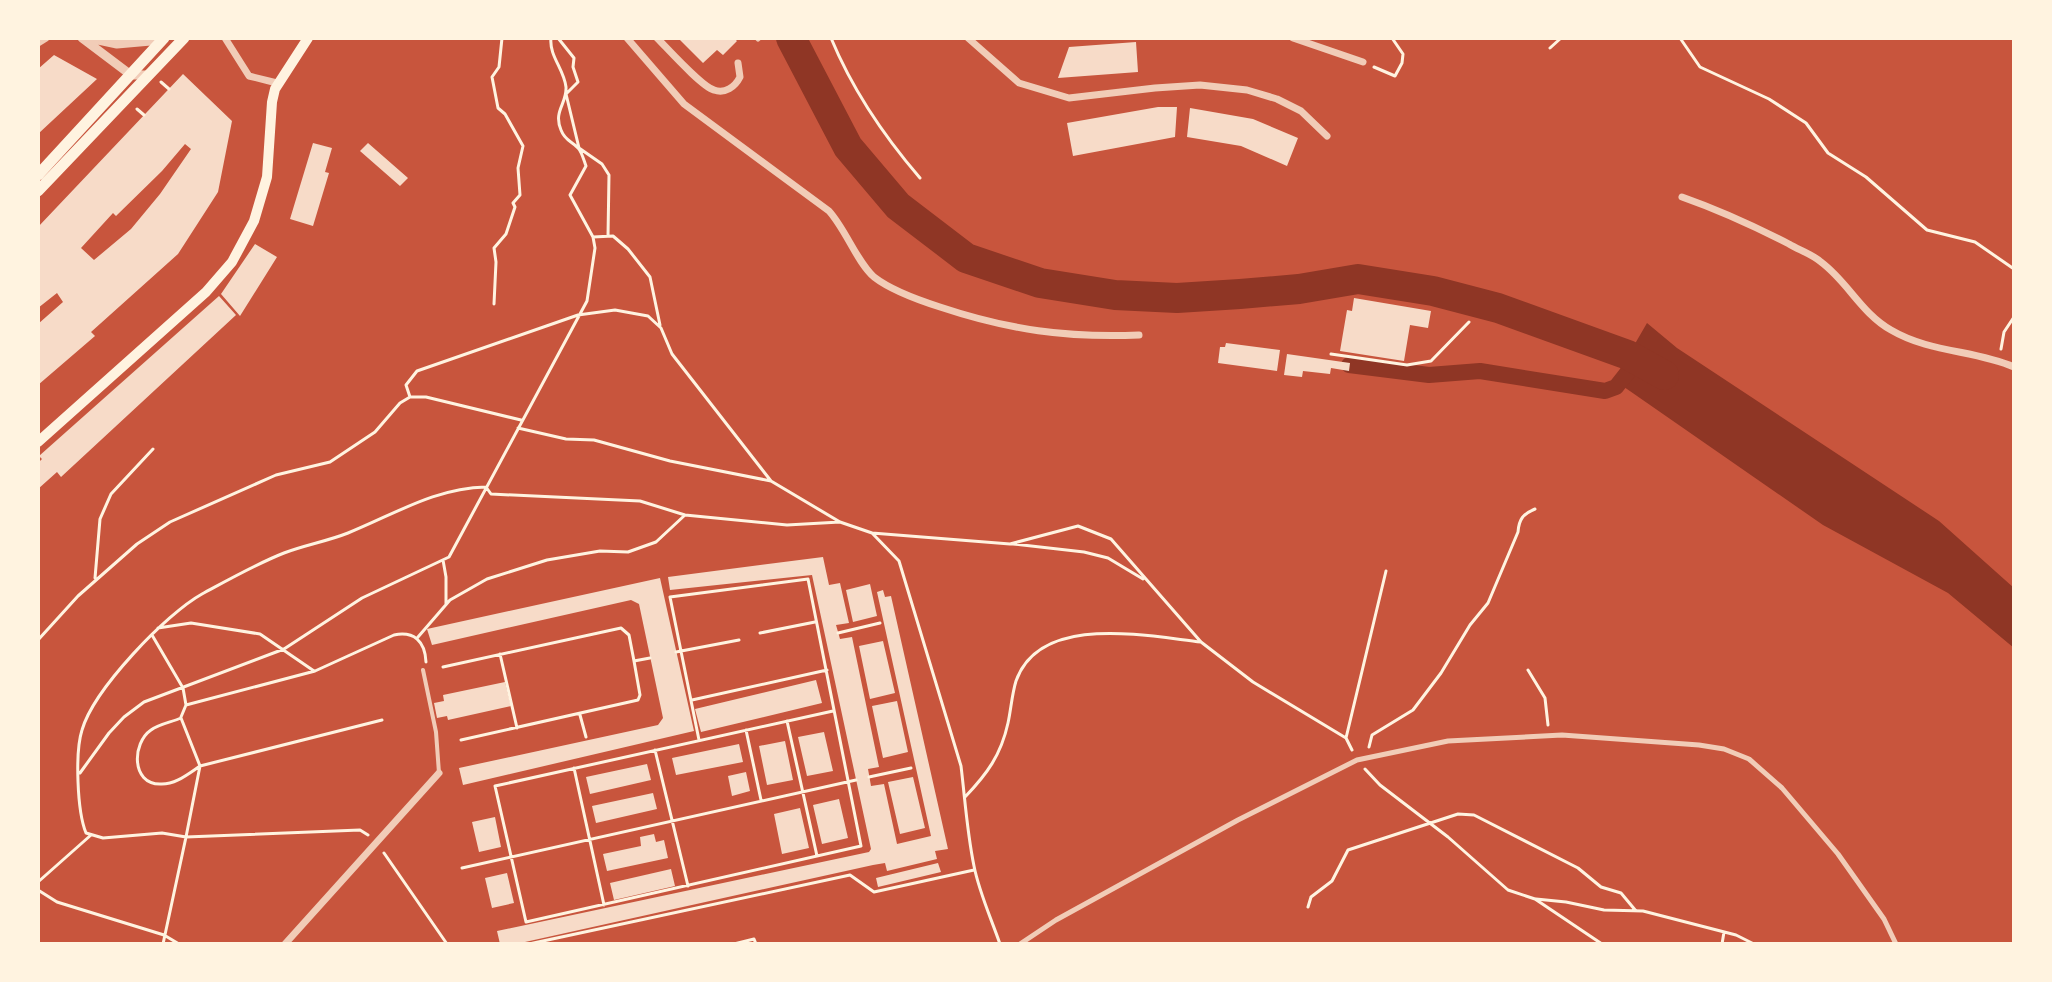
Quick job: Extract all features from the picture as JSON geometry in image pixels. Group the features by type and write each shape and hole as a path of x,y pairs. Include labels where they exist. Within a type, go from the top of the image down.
{"main road":[{"path":"38,191 153,77 184,38"},
{"path":"38,442 206,292 232,262 254,221 267,177 272,102 277,83 308,38"},
{"path":"38,175 163,39"}],"street":[{"path":"38,43 46,38"},
{"path":"82,38 131,75 153,77"},
{"path":"89,38 117,44 163,39"},
{"path":"225,38 249,76 277,83"},
{"path":"627,38 684,104 829,211 846,232 865,268 885,284 923,302 988,323 1066,335 1139,335"},
{"path":"657,38 710,89 725,91 733,87 740,77 738,63"},
{"path":"968,38 1019,83 1069,98 1200,85 1247,90 1277,99 1301,111 1327,136"},
{"path":"1293,38 1367,64"},
{"path":"1682,197 1742,220 1819,259 1840,278 1862,309 1891,330 1938,349 2001,361 2014,367"},
{"path":"1020,944 1056,920 1238,820 1357,760 1448,741 1549,735 1699,745 1724,749 1749,759 1782,788 1838,854 1884,919 1896,944"},
{"path":"285,944 439,773"}],"lane":[{"path":"423,670 436,732 439,773"}],"path":[{"path":"494,304 494,248 506,234 515,207 513,203 520,195 518,168 523,146 505,114 498,108 492,77 499,67 502,38"},
{"path":"79,774 124,717 144,702 284,649 362,598 449,557 587,301 595,248 593,237 570,195 586,166 560,65 550,46 551,38"},
{"path":"558,38 574,58 573,67 578,82 566,94 557,112 560,128 567,141 602,164 609,175 608,236"},
{"path":"831,38 869,114 920,178"},
{"path":"1367,64 1395,76 1401,68 1403,54 1392,38"},
{"path":"1550,48 1561,38"},
{"path":"1680,38 1700,67 1769,99 1806,123 1828,153 1866,177 1927,230 1975,242 2014,269"},
{"path":"153,77 169,89"},
{"path":"136,105 144,115"},
{"path":"593,237 613,236 628,249 650,277 661,328 672,354 771,481"},
{"path":"410,397 406,385 417,371 578,315 615,310 648,316 661,328"},
{"path":"2001,361 2001,341 2014,317"},
{"path":"1331,354 1407,365 1431,361 1469,322"},
{"path":"38,640 95,581 137,544 170,522 276,475 321,465 344,455 375,432 400,403 410,397 426,397 521,420"},
{"path":"518,428 566,439 594,440 670,461 771,481 840,522 872,533 1084,552 1108,558 1147,582"},
{"path":"95,581 100,519 111,494 153,449"},
{"path":"486,487 491,494 640,501 685,515 787,525 840,522"},
{"path":"371,837 360,830 186,837 162,833 103,838 91,835 86,833 83,825 78,798 82,730 116,676 168,617 200,595 283,553 348,533 384,515 447,491 486,487"},
{"path":"1366,757 1372,735 1413,710 1441,673 1470,625 1488,603 1524,513 1535,509"},
{"path":"418,637 450,600 487,579 547,560 600,551 628,552 656,542 685,515"},
{"path":"1010,544 1078,526 1111,539 1201,642 1253,682 1346,738 1357,760 1380,785 1508,890 1535,899 1604,910 1636,911 1736,935 1754,944"},
{"path":"872,533 899,561 961,766 964,813 974,870 1000,944"},
{"path":"443,560 445,606"},
{"path":"1346,738 1386,571"},
{"path":"699,740 670,597 808,579 823,637 833,711 861,846 526,922 495,786 833,711"},
{"path":"760,633 817,621"},
{"path":"158,628 191,623 260,634 315,671"},
{"path":"838,633 880,623"},
{"path":"443,667 621,628 629,635 640,695 638,700 461,740"},
{"path":"186,705 315,671 406,632 418,637 423,646 427,659 423,670"},
{"path":"965,797 991,769 1008,727 1016,682 1025,662 1035,652 1049,643 1077,634 1135,635 1201,642"},
{"path":"152,635 183,688 186,705 181,718 200,766 163,944"},
{"path":"679,652 739,640"},
{"path":"500,654 517,728"},
{"path":"634,661 650,658"},
{"path":"692,700 827,670"},
{"path":"1528,670 1545,698 1549,735"},
{"path":"580,715 586,737"},
{"path":"181,718 151,730 143,738 136,756 143,777 158,785 176,781 200,766 382,720"},
{"path":"787,721 817,856"},
{"path":"746,730 761,801"},
{"path":"655,750 688,886"},
{"path":"574,768 604,905"},
{"path":"869,777 911,768"},
{"path":"462,868 856,780"},
{"path":"1308,907 1311,897 1332,881 1348,850 1458,814 1474,815 1578,868 1601,887 1621,893 1636,911"},
{"path":"38,882 91,835"},
{"path":"384,853 447,944"},
{"path":"529,944 850,875 874,892 974,870"},
{"path":"38,890 57,902 164,935 179,944"},
{"path":"1535,899 1602,944"},
{"path":"1722,944 1724,932"},
{"path":"734,944 754,939 756,944"}],"shaded area":[{"path":"1647,323 1677,348 1939,521 2014,588 2014,648 1948,593 1823,525 1614,380"}],"building":[{"path":"678,38 734,38 737,41 723,55 717,50 703,63"},
{"path":"1136,42 1138,72 1058,78 1069,47"},
{"path":"54,55 97,79 38,134 38,69"},
{"path":"183,74 232,121 218,192 178,254 91,332 95,336 38,385 38,324 63,302 57,293 38,308 38,227","holes":["185,144 191,149 131,229 94,260 81,248 113,213 116,216 162,171"]},
{"path":"1158,107 1177,107 1175,137 1073,156 1067,123"},
{"path":"1190,108 1253,119 1298,138 1287,166 1241,146 1187,137"},
{"path":"313,143 332,148 325,172 329,173 313,226 290,219"},
{"path":"368,143 408,178 400,186 360,151"},
{"path":"255,244 277,257 240,316 221,294"},
{"path":"219,296 236,315 61,477 57,472 38,489 38,463 42,459 39,456"},
{"path":"1354,298 1431,311 1428,328 1410,325 1404,361 1340,351 1347,310 1352,311"},
{"path":"1226,343 1280,350 1277,371 1218,363 1220,347 1225,347"},
{"path":"1287,354 1350,363 1349,371 1331,368 1330,374 1303,371 1302,377 1284,375"},
{"path":"823,557 829,585 840,583 849,623 836,625 840,639 852,637 879,767 868,769 871,786 884,784 897,844 931,836 877,592 883,590 885,597 891,596 948,849 935,851 937,859 887,871 885,863 873,865 516,944 500,944 497,931 869,852 871,849 812,575 670,590 668,577"},
{"path":"660,578 694,731 463,785 459,768 658,725 663,718 639,604 631,600 432,645 427,629"},
{"path":"870,584 877,616 853,622 846,590"},
{"path":"883,641 895,693 870,699 859,646"},
{"path":"816,680 822,703 701,732 695,709"},
{"path":"505,682 511,706 448,720 447,716 437,718 434,703 444,701 443,695"},
{"path":"897,701 908,752 883,758 872,706"},
{"path":"824,732 833,771 807,776 798,737"},
{"path":"785,741 793,780 767,785 759,746"},
{"path":"739,744 743,762 676,775 672,758"},
{"path":"647,764 651,780 590,794 586,777"},
{"path":"746,772 750,791 732,796 728,776"},
{"path":"913,777 925,828 900,834 888,782"},
{"path":"653,793 657,809 596,823 592,806"},
{"path":"839,799 848,838 822,844 813,805"},
{"path":"800,808 809,848 782,854 774,814"},
{"path":"495,817 501,847 479,852 472,822"},
{"path":"654,834 656,842 664,840 668,858 607,871 603,854 641,846 640,837"},
{"path":"938,863 941,872 878,887 876,878"},
{"path":"671,869 675,886 614,900 610,883"},
{"path":"507,873 514,903 492,908 485,878"}],"waterway":[{"path":"791,38 848,147 898,206 966,258 1040,283 1115,295 1177,298 1240,294 1299,289 1358,279 1433,291 1498,308 1628,355 1664,375"},
{"path":"1349,365 1429,375 1480,371 1605,391 1616,387 1631,368"}]}
